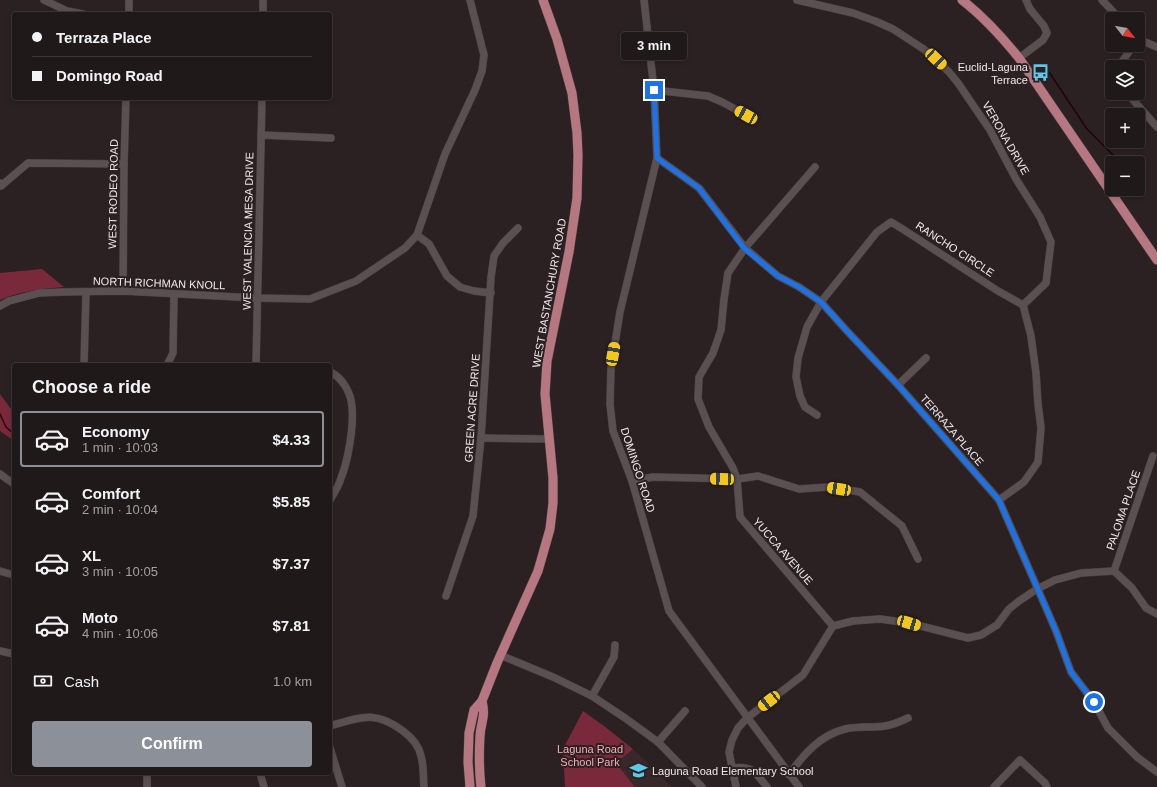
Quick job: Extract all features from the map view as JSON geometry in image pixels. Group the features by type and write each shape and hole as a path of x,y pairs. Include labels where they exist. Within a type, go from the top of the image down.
{"main road":[{"name":"WEST BASTANCHURY ROAD","path":"470,787 468,762 469,733 474,710 482,701 500,655 538,571 550,529 553,503 553,478 545,394 548,361 569,252 576,198 578,154 572,93 557,39 543,0"},
{"path":"962,0 985,19 1019,58 1157,260"},
{"name":"WEST BASTANCHURY ROAD","path":"480,787 480,740 485,712 482,701"}],"street":[{"path":"44,0 72,12"},
{"path":"129,0 129,12"},
{"path":"263,0 263,12"},
{"name":"NORTH RICHMAN KNOLL","path":"0,306 9,301 39,294 123,291 174,295 310,299 356,282 405,248 418,235 445,154 476,90 482,71 484,55 470,0"},
{"name":"DOMINGO ROAD","path":"644,0 654,90 657,158 620,312 611,368 610,404 613,431 632,481 669,611 799,787"},
{"name":"VERONA DRIVE","path":"796,0 853,13 894,30 911,40 936,59 958,83 990,130 1016,179 1040,217 1051,242 1046,283 1023,305"},
{"path":"1019,58 1044,40 1047,33 1044,26 1030,9 1026,0"},
{"path":"1102,0 1113,12"},
{"path":"1145,42 1157,48"},
{"path":"654,90 708,96 746,115"},
{"name":"WEST RODEO ROAD","path":"123,291 126,100"},
{"name":"WEST VALENCIA MESA DRIVE","path":"256,363 262,100"},
{"path":"1132,100 1157,127"},
{"path":"261,135 331,138"},
{"name":"TERRAZA PLACE","path":"657,158 699,188 744,248 778,276 799,287 821,302 898,385 999,500 1056,631 1071,672 1094,702 1108,728 1137,757 1157,772"},
{"path":"0,184 28,163 124,164"},
{"name":"YUCCA AVENUE","path":"815,167 744,248 728,273 721,330 713,353 699,377 698,399 709,427 733,468 736,479 740,517 833,626"},
{"name":"RANCHO CIRCLE","path":"817,415 805,406 800,396 796,377 798,358 807,327 821,302 878,232 891,222 998,291 1023,305"},
{"name":"GREEN ACRE DRIVE","path":"446,596 473,516 481,438 494,256 503,243 518,228"},
{"path":"418,235 429,244 447,276 460,287 474,291 491,293"},
{"name":"NORTH RICHMAN KNOLL","path":"84,363 86,292"},
{"path":"168,363 173,353 174,295"},
{"path":"999,500 1024,482 1038,462 1041,428 1036,373 1031,336 1023,305"},
{"path":"898,385 926,358"},
{"path":"332,373 338,376 346,388 352,407 350,442 342,478 332,496"},
{"path":"481,438 550,439"},
{"name":"PALOMA PLACE","path":"1114,571 1153,456"},
{"path":"0,474 12,483"},
{"path":"632,481 652,477 736,479 758,476 799,489 828,487 860,492 902,526 918,559"},
{"path":"0,571 12,574"},
{"path":"736,787 729,752 732,740 738,728 747,718 802,675 833,626 853,621 880,619 909,623 968,638 981,635 997,625 1009,609 1037,589 1055,580 1081,573 1114,571 1132,588 1146,608 1157,614"},
{"path":"592,696 614,657 615,645"},
{"path":"0,651 12,654"},
{"path":"500,655 553,677 592,696 658,742 702,787"},
{"path":"658,742 685,711"},
{"path":"332,725 360,718 373,717 392,722 406,733 414,742 421,756 424,787"},
{"path":"790,775 799,760 811,748 827,736 845,729 887,726 908,718"},
{"path":"332,754 342,787"},
{"path":"994,787 1020,760 1045,783 1047,787"},
{"path":"732,768 747,767 752,770 766,787"},
{"path":"146,787 147,775"},
{"path":"261,775 264,787"}],"shaded area":[{"name":"Laguna Road Elementary School","path":"633,749 672,787 635,787 616,763"}],"green space":[{"path":"42,269 64,287 23,292 0,300 0,273"},
{"path":"0,394 12,410 12,440 0,431"},
{"name":"Laguna Road School Park","path":"583,711 633,749 616,763 635,787 565,787 563,749"}],"waterway":[{"path":"1049,72 1087,129 1114,156"},
{"path":"0,414 6,427 12,432"}],"place":[{"name":"Euclid-Laguna Terrace","path":"1041,73"},
{"name":"Laguna Road Elementary School","path":"639,771"}],"route":[{"path":"654,90 657,158 699,188 744,248 778,276 799,287 821,302 898,385 999,500 1056,631 1071,672 1094,702"}]}
